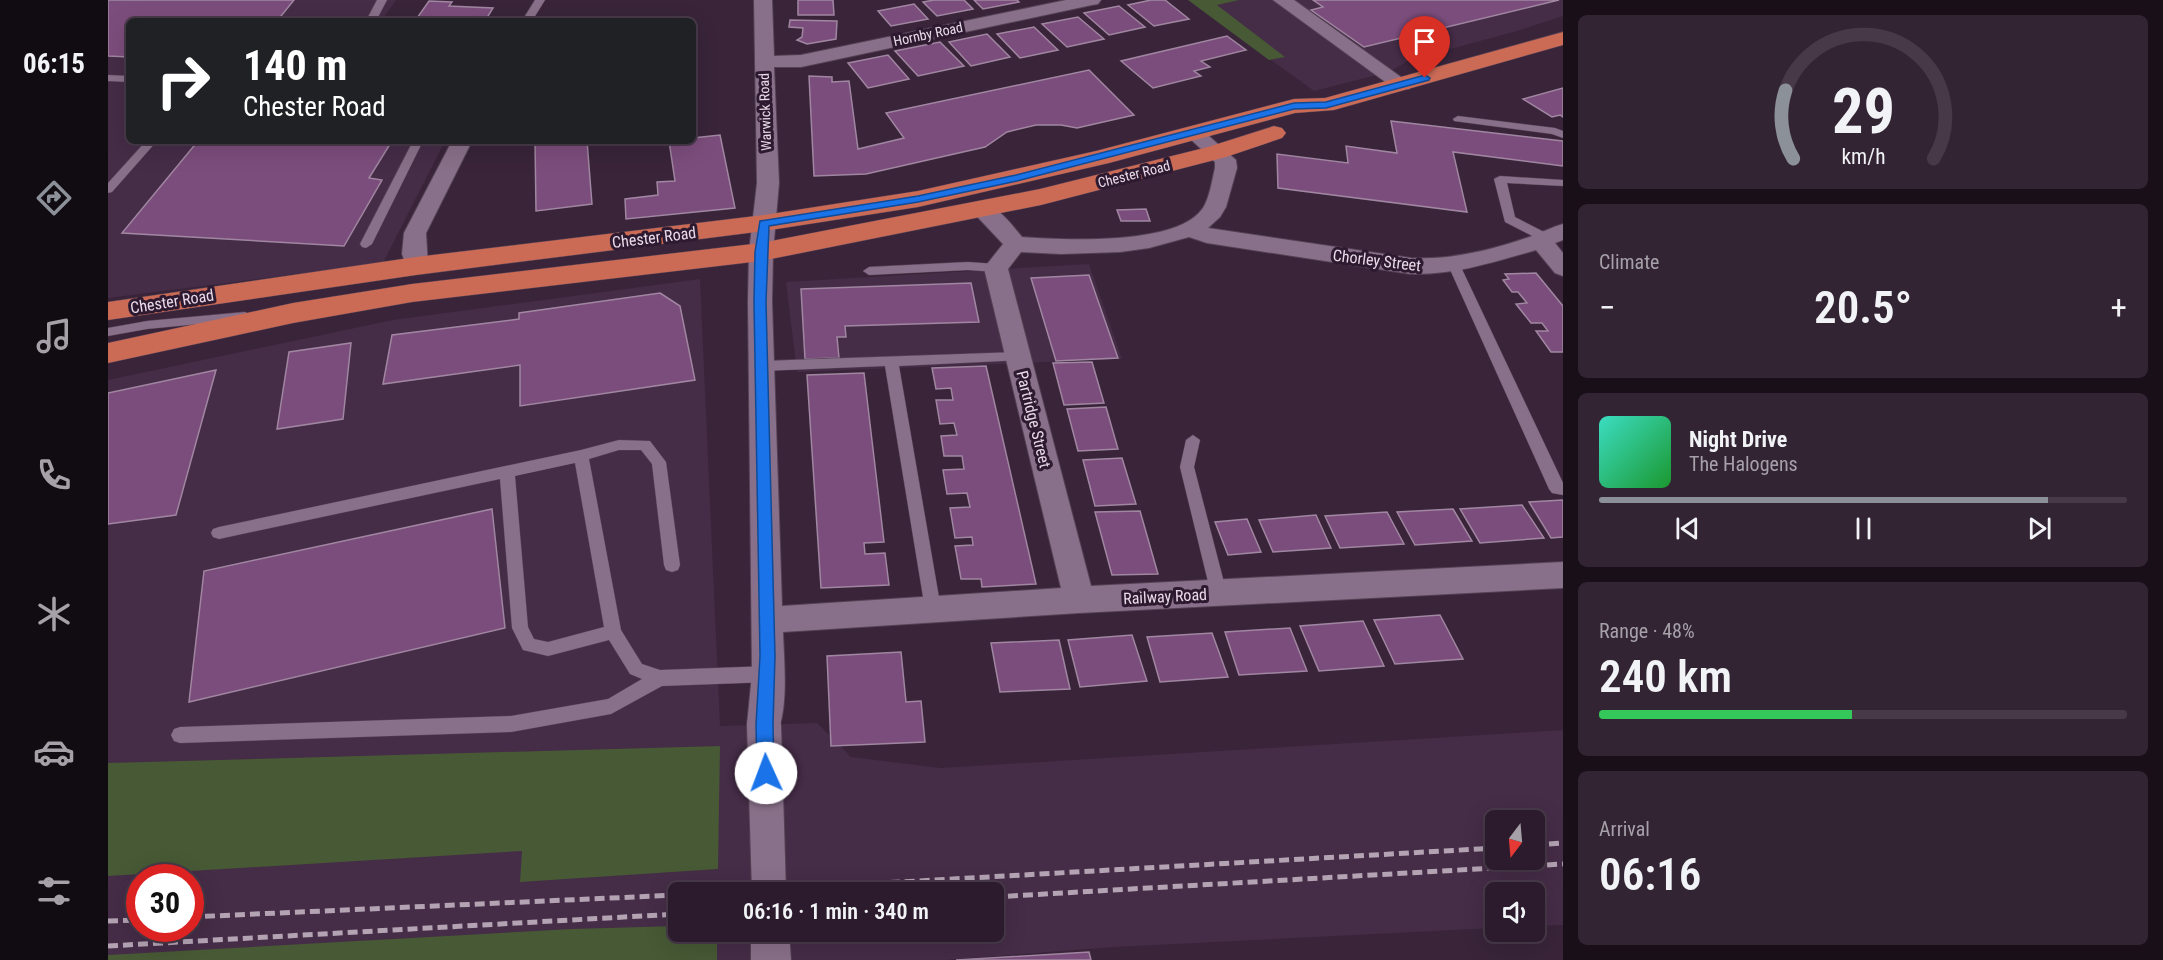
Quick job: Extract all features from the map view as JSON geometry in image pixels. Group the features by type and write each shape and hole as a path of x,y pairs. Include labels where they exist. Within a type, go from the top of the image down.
{"highway":[{"name":"Chester Road","path":"108,311 416,266 764,223 918,199 1017,178 1294,106 1326,105 1563,38"},
{"name":"Chester Road","path":"108,353 293,313 412,293 760,252 1041,197 1217,152 1313,121 1326,105"}],"street":[{"name":"Warwick Road","path":"763,0 768,183 760,252 760,366 768,674 764,725 769,882"},
{"name":"Hornby Road","path":"763,62 801,61 1092,0"},
{"path":"1282,0 1402,85"},
{"path":"981,209 1002,227 1015,244 1054,248 1158,241 1188,230 1204,220 1212,211 1226,168 1225,160 1194,133"},
{"path":"416,266 415,232 460,144"},
{"name":"Chorley Street","path":"1188,230 1207,236 1411,266 1455,265 1550,237"},
{"path":"1550,237 1563,268"},
{"path":"996,268 1015,244"},
{"name":"Partridge Street","path":"996,268 1079,600"},
{"name":"Railway Road","path":"767,620 1079,600 1563,575"},
{"path":"770,942 771,960"}],"lane":[{"path":"373,18 382,0"},
{"path":"529,18 540,0"},
{"path":"108,78 126,79"},
{"path":"1458,118 1555,131 1563,135"},
{"path":"108,190 149,144"},
{"path":"366,244 416,144"},
{"path":"1550,237 1509,219 1500,179 1563,183"},
{"path":"1455,265 1557,489 1563,489"},
{"path":"869,271 968,266 996,268"},
{"path":"108,332 171,323 293,313"},
{"path":"760,366 1018,357"},
{"path":"891,361 933,609"},
{"path":"1193,440 1187,467 1219,594"},
{"path":"219,533 581,456 619,445 645,445 659,462 672,565"},
{"path":"581,456 613,633 636,669 660,678 768,674"},
{"path":"507,472 520,628 529,645 548,649 613,633"},
{"path":"180,735 512,724 610,706 660,678"}],"shaded area":[{"path":"108,0 396,0 383,18 126,18 126,144 443,144 383,263 108,298"},
{"path":"1188,0 1563,0 1563,16 1410,60 1389,72 1314,91"},
{"path":"1089,264 1122,359 797,372 786,282"},
{"path":"700,279 720,726 817,723 851,757 941,768 1563,730 1563,925 1545,926 1545,882 1485,882 1485,928 1115,947 946,960 108,960 108,380 393,320"}],"green space":[{"path":"1188,0 1239,0 1217,5 1285,57 1269,60"},
{"path":"720,746 718,869 520,882 522,851 204,870 204,864 126,864 126,875 108,876 108,763"},
{"path":"668,926 668,942 717,942 717,960 108,960 108,955 571,929"}],"building":[{"path":"108,0 294,0 279,18 126,18 126,57 108,56"},
{"path":"798,0 833,0 834,15 798,15"},
{"path":"964,0 973,9 937,16 923,2"},
{"path":"974,0 1017,0 1019,2 983,9"},
{"path":"1151,0 1165,0 1189,19 1154,26 1128,5"},
{"path":"1313,0 1559,0 1364,47 1311,10 1323,7"},
{"path":"429,1 452,2 449,6 493,8 487,18 417,18"},
{"path":"914,4 928,19 891,26 878,11"},
{"path":"1119,6 1145,27 1109,35 1084,13"},
{"path":"1078,17 1104,39 1067,47 1042,24"},
{"path":"790,20 837,21 836,39 807,44 797,40 802,37 803,28 789,27"},
{"path":"1034,27 1058,50 1020,58 997,34"},
{"path":"987,34 1010,57 971,66 949,42"},
{"path":"1227,36 1246,50 1201,61 1210,67 1194,71 1201,76 1153,88 1121,61"},
{"path":"940,42 964,66 918,76 895,51"},
{"path":"888,55 909,79 868,88 848,63"},
{"path":"1089,70 1134,115 1077,128 1061,125 1036,125 1007,132 985,147 866,174 814,176 809,76 832,77 832,82 849,81 858,149 904,138 886,113"},
{"path":"1563,88 1563,117 1560,115 1552,117 1523,99"},
{"path":"1391,121 1563,141 1563,166 1453,152 1467,212 1278,188 1277,154 1348,163 1346,146 1397,153"},
{"path":"720,135 735,208 626,219 625,199 658,195 657,182 675,181 669,144 696,144 696,138"},
{"path":"196,144 390,144 369,178 382,180 344,246 122,233"},
{"path":"535,144 587,144 592,204 536,211"},
{"path":"1146,209 1150,221 1121,221 1117,210"},
{"path":"1536,273 1563,306 1563,352 1551,352 1536,331 1548,331 1542,323 1531,323 1516,304 1527,303 1518,292 1512,292 1503,280 1509,279 1505,274"},
{"path":"1089,275 1118,358 1056,361 1031,278"},
{"path":"971,283 979,322 845,326 846,337 837,337 839,358 805,359 801,289"},
{"path":"660,293 680,306 695,380 520,406 520,365 383,384 392,335 519,319 519,313"},
{"path":"351,343 343,419 277,429 289,352"},
{"path":"1092,362 1104,403 1064,405 1053,363"},
{"path":"986,366 1036,584 982,587 981,579 961,579 955,546 973,545 972,537 955,538 950,508 970,507 967,493 947,494 943,470 964,469 962,456 944,456 941,436 957,435 954,423 940,424 936,400 953,400 951,388 936,389 932,368"},
{"path":"216,370 176,515 108,524 108,393"},
{"path":"864,373 884,542 864,543 865,554 885,553 889,585 821,588 807,375"},
{"path":"1106,407 1118,449 1078,451 1067,409"},
{"path":"1122,458 1136,504 1095,506 1083,460"},
{"path":"1563,500 1563,537 1551,538 1529,502"},
{"path":"1522,505 1544,538 1480,543 1460,509"},
{"path":"492,509 505,628 189,702 204,571"},
{"path":"1453,509 1472,541 1415,545 1397,512"},
{"path":"1140,511 1158,574 1112,575 1095,512"},
{"path":"1387,512 1404,544 1340,548 1325,516"},
{"path":"1316,515 1331,548 1273,552 1259,520"},
{"path":"1247,519 1261,552 1228,555 1215,522"},
{"path":"1440,615 1463,659 1395,664 1374,620"},
{"path":"1363,621 1384,666 1319,671 1300,626"},
{"path":"1290,628 1307,671 1239,675 1225,632"},
{"path":"1212,633 1228,677 1160,682 1147,637"},
{"path":"1132,635 1147,681 1080,687 1068,640"},
{"path":"1059,640 1070,689 1000,692 991,643"},
{"path":"901,652 906,702 921,701 925,742 831,746 827,656"},
{"path":"1089,952 1091,960 956,960"}],"railway":[{"path":"1545,844 1563,843"},
{"path":"900,882 1485,849"},
{"path":"1004,896 1563,864"},
{"path":"204,916 668,895"},
{"path":"108,946 668,915"},
{"path":"108,921 126,920"}],"route":[{"path":"766,773 764,725 768,656 760,366 760,252 764,223 918,199 1017,178 1294,106 1326,105 1425,78"}]}
